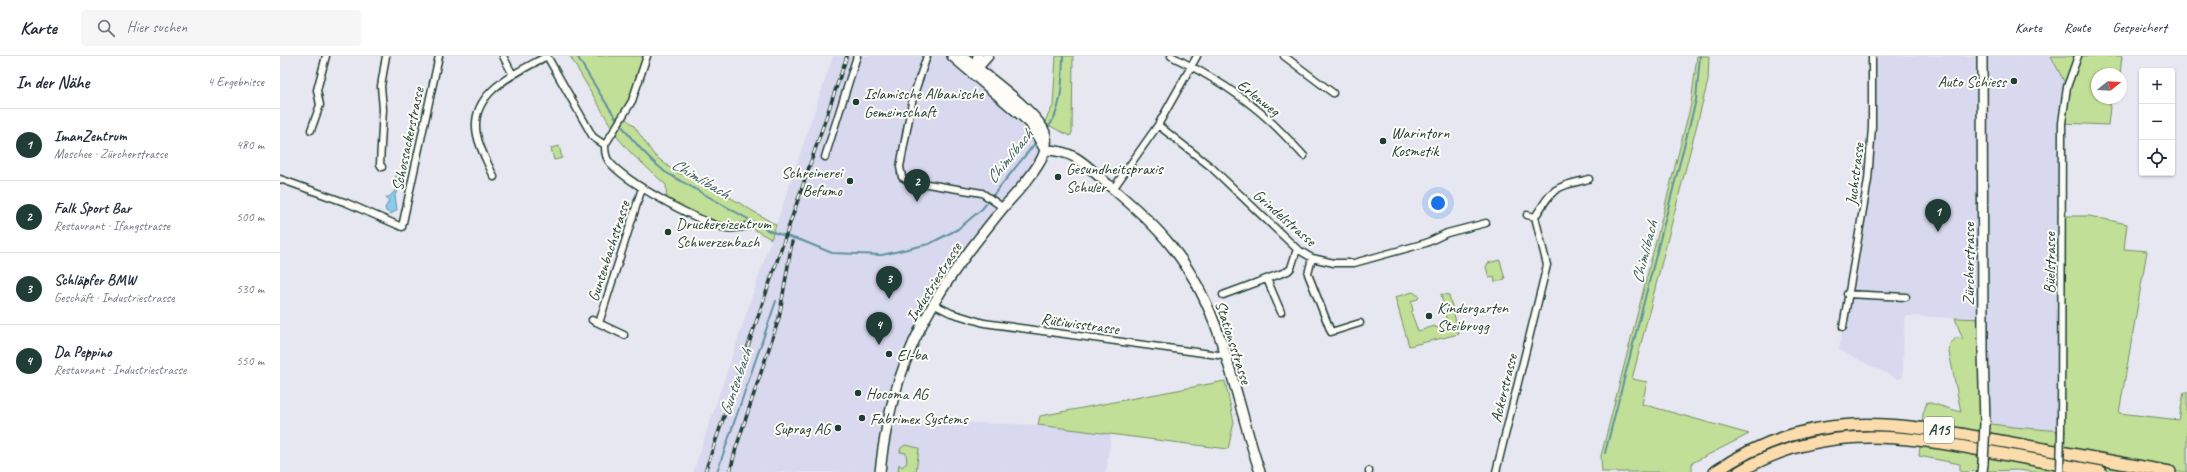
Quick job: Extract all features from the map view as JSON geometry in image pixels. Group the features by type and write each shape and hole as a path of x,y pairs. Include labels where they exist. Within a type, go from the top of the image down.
{"highway":[{"name":"A15","path":"1715,472 1752,450 1795,434 1827,426 1874,423 1940,430 2170,472"},
{"name":"A15","path":"1739,472 1769,456 1801,445 1833,438 1862,436 1927,441 2101,472"}],"main road":[{"path":"952,56 972,70 1039,129"},
{"path":"963,56 972,70 993,80 1034,116 1044,144"},
{"path":"972,70 978,56"},
{"path":"972,70 984,62 988,56"},
{"path":"988,56 993,80"},
{"name":"Zürcherstrasse","path":"1982,56 1982,351 1985,423 1983,467"},
{"name":"Stationsstrasse","path":"1044,144 1068,152 1151,222 1173,247 1207,303 1225,354 1260,472"},
{"name":"Industriestrasse","path":"880,472 888,420 899,378 915,338 933,304 1000,205 1040,162 1044,144"}],"street":[{"path":"311,130 320,104 318,90 326,56"},
{"path":"382,167 380,164 383,109 381,86 386,56"},
{"name":"Schossackerstrasse","path":"280,178 347,203 402,227 439,56"},
{"path":"503,56 513,75"},
{"path":"494,177 481,150 476,133 476,122 479,108 486,96 513,75 547,56 593,137 605,145"},
{"path":"647,56 632,101 622,121 605,145 604,152 612,165 642,188 667,203 727,228 748,226"},
{"path":"825,157 857,56"},
{"path":"927,56 913,97 900,167 902,177 909,181 987,194 1000,205"},
{"name":"Erlenweg","path":"1171,56 1229,89 1270,120 1304,156"},
{"path":"1113,189 1158,125 1197,56"},
{"path":"1284,56 1333,93"},
{"name":"Juchstrasse","path":"1842,327 1868,180 1871,149 1872,56"},
{"name":"Büelstrasse","path":"2060,472 2062,123 2067,87 2078,56"},
{"name":"Grindelstrasse","path":"1158,125 1211,167 1297,249 1312,258 1334,262 1354,263 1426,243 1447,233 1486,223"},
{"path":"1527,215 1535,217 1553,190 1559,186 1589,179"},
{"name":"Guntenbachstrasse","path":"599,323 642,188"},
{"name":"Ackerstrasse","path":"1496,472 1547,265 1535,217"},
{"path":"1224,296 1291,268 1297,249"},
{"path":"1312,258 1308,274 1331,332 1360,323"},
{"path":"1267,278 1281,312"},
{"path":"1847,294 1906,297"},
{"name":"Rütiwisstrasse","path":"933,304 951,313 984,323 1220,355 1225,354"},
{"path":"592,320 624,335"}],"shaded area":[{"path":"833,56 991,56 991,68 995,77 1045,150 987,229 915,338 888,420 1038,425 1111,435 1106,472 693,472"},
{"path":"1872,56 2051,56 2067,87 2063,103 2061,431 1985,423 1983,319 1907,316 1904,319 1903,377 1898,379 1839,350 1868,180"}],"green space":[{"path":"570,56 647,56 624,117 634,126 654,155 674,171 721,192 776,225 771,239 748,226 727,228 667,203 666,185 631,153 618,138"},
{"path":"1056,56 1073,56 1072,133 1070,136 1044,123 1053,106"},
{"path":"1697,56 1709,56 1708,81 1632,379 1647,382 1642,404 1749,434 1692,463 1692,472 1602,472 1601,456 1691,104"},
{"path":"2051,56 2122,56 2121,68 2091,68 2091,104 2110,104 2108,125 2062,123 2067,87"},
{"path":"559,146 562,158 554,160 551,148"},
{"path":"2062,216 2089,216 2127,224 2124,249 2147,251 2119,413 2179,420 2184,392 2187,392 2187,472 2033,472 2018,470 1960,472 1960,464 1919,456 1923,414 1927,402 1961,412 1949,352 1950,344 1957,337 1963,340 1955,318 1983,319 1985,423 2061,431"},
{"path":"1500,260 1505,279 1495,282 1494,277 1489,278 1486,267 1488,263"},
{"path":"1413,292 1419,296 1418,299 1411,301 1413,311 1411,312 1418,331 1435,326 1436,328 1447,323 1441,294 1449,295 1459,334 1409,346 1395,297"},
{"path":"1225,381 1234,422 1228,449 1038,425 1040,416"},
{"path":"905,445 919,448 916,472 898,472 899,464 902,467 907,463 906,453 900,452 901,448"}],"water":[{"path":"397,173 401,173 404,177 395,195 397,210 391,214 386,211 385,208 389,201 386,197 389,197 395,191 395,180"}],"waterway":[{"name":"Chimlibach","path":"577,56 606,103 627,133 651,160 665,172 769,231 803,241 832,253 882,255 929,244 958,229 982,209 1036,142"},
{"name":"Chimlibach","path":"1047,129 1059,104 1062,85 1063,56"},
{"name":"Chimlibach","path":"1605,453 1696,100 1700,56"},
{"name":"Guntenbach","path":"717,472 776,301"}],"railway":[{"path":"705,472 847,56"},
{"path":"730,472 736,448 779,318 792,242"}],"place":[{"name":"Auto Schiess","path":"2014,81"},
{"name":"Islamische Albanische Gemeinschaft","path":"856,102"},
{"name":"Warintorn Kosmetik","path":"1383,141"},
{"name":"Gesundheitspraxis Schuler","path":"1058,177"},
{"name":"Schreinerei Befumo","path":"850,181"},
{"name":"Falk Sport Bar","path":"917,202"},
{"name":"Druckereizentrum Schwerzenbach","path":"668,232"},
{"name":"ImanZentrum","path":"1938,232"},
{"name":"Schläpfer BMW","path":"889,299"},
{"name":"Kindergarten Steibrugg","path":"1429,316"},
{"name":"Da Peppino","path":"879,345"},
{"name":"El-ba","path":"889,354"},
{"name":"Hocoma AG","path":"858,393"},
{"name":"Fabrimex Systems","path":"862,418"},
{"name":"Suprag AG","path":"838,428"}]}
